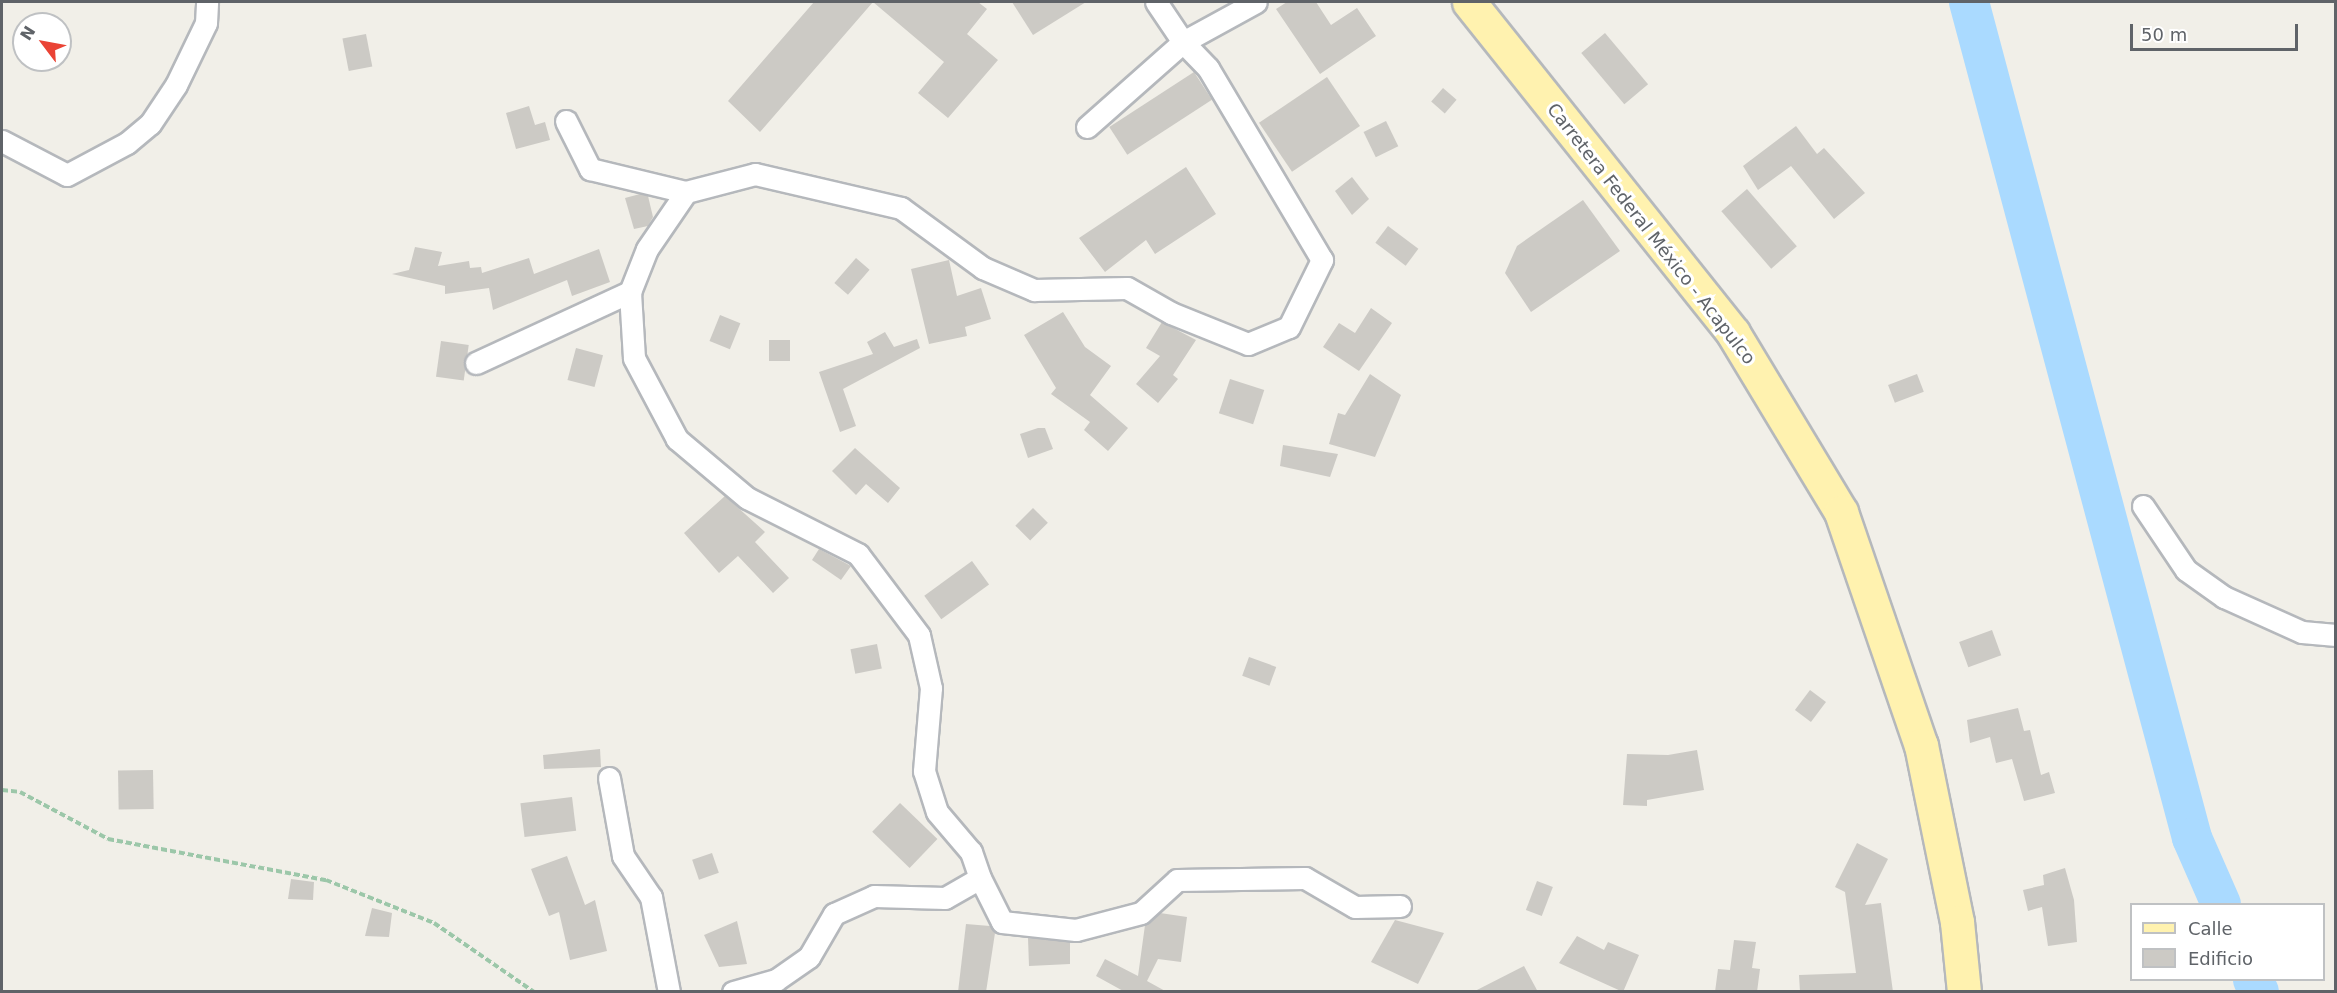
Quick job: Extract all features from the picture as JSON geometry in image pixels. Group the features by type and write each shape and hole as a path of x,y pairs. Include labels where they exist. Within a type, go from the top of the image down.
{"main road":[{"name":"Carretera Federal México - Acapulco","path":"1469,2 1733,333 1841,512 1921,745 1958,922 1964,992"}],"street":[{"path":"2,141 68,175 127,143 150,124 176,85 206,22 207,2"},
{"path":"566,121 590,169 686,192 755,174 901,208 983,268 1034,290 1127,288 1171,313 1248,344 1289,327 1322,260 1208,68 1183,42 1156,2"},
{"path":"1087,127 1183,42 1256,2"},
{"path":"686,192 646,249 630,292 634,358 677,439 747,498 858,554 919,635 931,688 924,771 937,812 971,852 980,878 1002,922 1076,930 1141,913 1178,880 1305,878 1355,908 1400,906"},
{"path":"476,363 630,292"},
{"path":"2143,506 2186,570 2224,597 2302,632 2336,635"},
{"path":"609,778 623,856 651,897 669,992"},
{"path":"733,992 776,980 809,957 834,914 874,896 945,898 980,878"}],"path":[{"path":"2,790 20,792 108,839 326,880 434,923 534,992"}],"building":[{"path":"814,2 873,2 760,132 728,101"},
{"path":"873,2 978,2 987,9 967,34 998,60 948,118 918,93 944,62"},
{"path":"1012,2 1086,2 1033,35"},
{"path":"1287,2 1316,2 1331,25 1357,8 1376,36 1320,74 1276,9"},
{"path":"1605,33 1648,84 1624,104 1581,53"},
{"path":"366,34 372,66 349,71 342,39"},
{"path":"1194,72 1212,100 1127,155 1109,127"},
{"path":"1327,77 1360,126 1292,172 1259,123"},
{"path":"1443,88 1457,100 1445,113 1431,102"},
{"path":"529,106 535,125 545,122 550,140 516,149 506,113"},
{"path":"1386,121 1398,146 1376,157 1364,132"},
{"path":"1796,126 1817,154 1824,148 1865,193 1834,219 1791,166 1758,190 1743,166"},
{"path":"1186,167 1216,214 1155,254 1146,240 1105,272 1079,238"},
{"path":"1352,177 1369,199 1352,215 1335,191"},
{"path":"1747,189 1797,246 1771,269 1721,211"},
{"path":"640,194 648,196 653,217 648,226 634,229 625,198"},
{"path":"1583,200 1620,251 1531,312 1505,273 1517,246"},
{"path":"1388,226 1418,249 1406,266 1375,243"},
{"path":"415,247 442,252 438,266 469,261 470,268 481,267 482,273 529,258 534,274 599,249 610,282 572,296 567,280 493,310 489,288 445,294 445,286 392,274 409,270"},
{"path":"856,258 870,270 848,295 834,283"},
{"path":"949,260 957,296 981,288 991,319 965,327 967,336 929,344 911,269"},
{"path":"1371,308 1392,323 1359,371 1323,347 1339,323 1355,333"},
{"path":"1063,312 1085,347 1111,366 1090,395 1128,428 1108,451 1084,430 1090,422 1051,394 1056,388 1024,335"},
{"path":"720,315 740,323 730,349 710,341"},
{"path":"1162,322 1196,340 1173,375 1178,379 1158,403 1136,384 1160,356 1146,348"},
{"path":"885,332 894,347 917,339 920,348 843,389 856,426 840,432 819,372 873,354 867,342"},
{"path":"769,340 790,340 790,361 769,361"},
{"path":"441,341 469,345 464,381 436,377"},
{"path":"576,348 603,355 595,387 567,380"},
{"path":"1370,374 1401,395 1375,457 1329,444 1338,413 1345,415"},
{"path":"1917,374 1924,392 1895,403 1888,385"},
{"path":"1230,379 1264,390 1253,424 1219,413"},
{"path":"1045,428 1053,449 1028,458 1020,434"},
{"path":"1283,445 1338,454 1330,477 1280,466"},
{"path":"855,448 900,488 888,503 866,484 856,495 832,471"},
{"path":"725,496 765,532 755,542 789,578 773,593 738,556 719,573 684,533"},
{"path":"1033,508 1048,523 1030,541 1015,526"},
{"path":"819,549 851,566 841,580 812,560"},
{"path":"972,561 989,584 941,619 924,596"},
{"path":"1992,630 2001,655 1968,667 1959,642"},
{"path":"877,644 882,669 855,674 850,649"},
{"path":"1249,657 1276,667 1269,686 1242,676"},
{"path":"1810,690 1826,702 1811,722 1795,710"},
{"path":"2018,708 2024,731 2030,730 2041,775 2049,772 2055,793 2024,801 2012,759 1996,763 1990,737 1970,743 1967,720"},
{"path":"600,749 601,767 544,769 543,755"},
{"path":"1697,750 1704,790 1647,800 1647,806 1623,805 1627,754 1668,755"},
{"path":"153,770 154,809 119,810 118,771"},
{"path":"572,797 576,831 525,837 520,803"},
{"path":"900,803 937,839 910,868 872,832"},
{"path":"1857,843 1888,859 1865,905 1881,903 1893,992 1800,992 1799,975 1856,973 1845,892 1835,887"},
{"path":"712,853 719,873 699,880 692,860"},
{"path":"567,856 585,905 595,900 607,951 570,960 559,912 549,916 531,869"},
{"path":"2065,868 2074,900 2077,942 2048,946 2042,907 2028,911 2023,890 2044,885 2043,875"},
{"path":"291,879 314,882 313,900 288,899"},
{"path":"1537,881 1553,887 1542,916 1526,910"},
{"path":"372,908 392,913 389,937 365,936"},
{"path":"1160,913 1187,917 1181,962 1158,959 1147,981 1167,992 1125,992 1096,976 1105,959 1138,976 1145,925"},
{"path":"1395,920 1444,933 1418,984 1371,962"},
{"path":"737,921 747,964 719,967 704,935"},
{"path":"966,924 990,926 995,933 986,992 958,992"},
{"path":"1577,936 1604,950 1608,942 1639,955 1623,992 1559,963"},
{"path":"1028,938 1070,942 1070,964 1029,966"},
{"path":"1734,940 1756,942 1752,968 1760,969 1757,992 1715,992 1718,969 1730,970"},
{"path":"1524,966 1538,992 1473,992"}],"waterway":[{"path":"1969,2 2192,838 2221,903"},
{"path":"2254,981 2259,992"}]}
